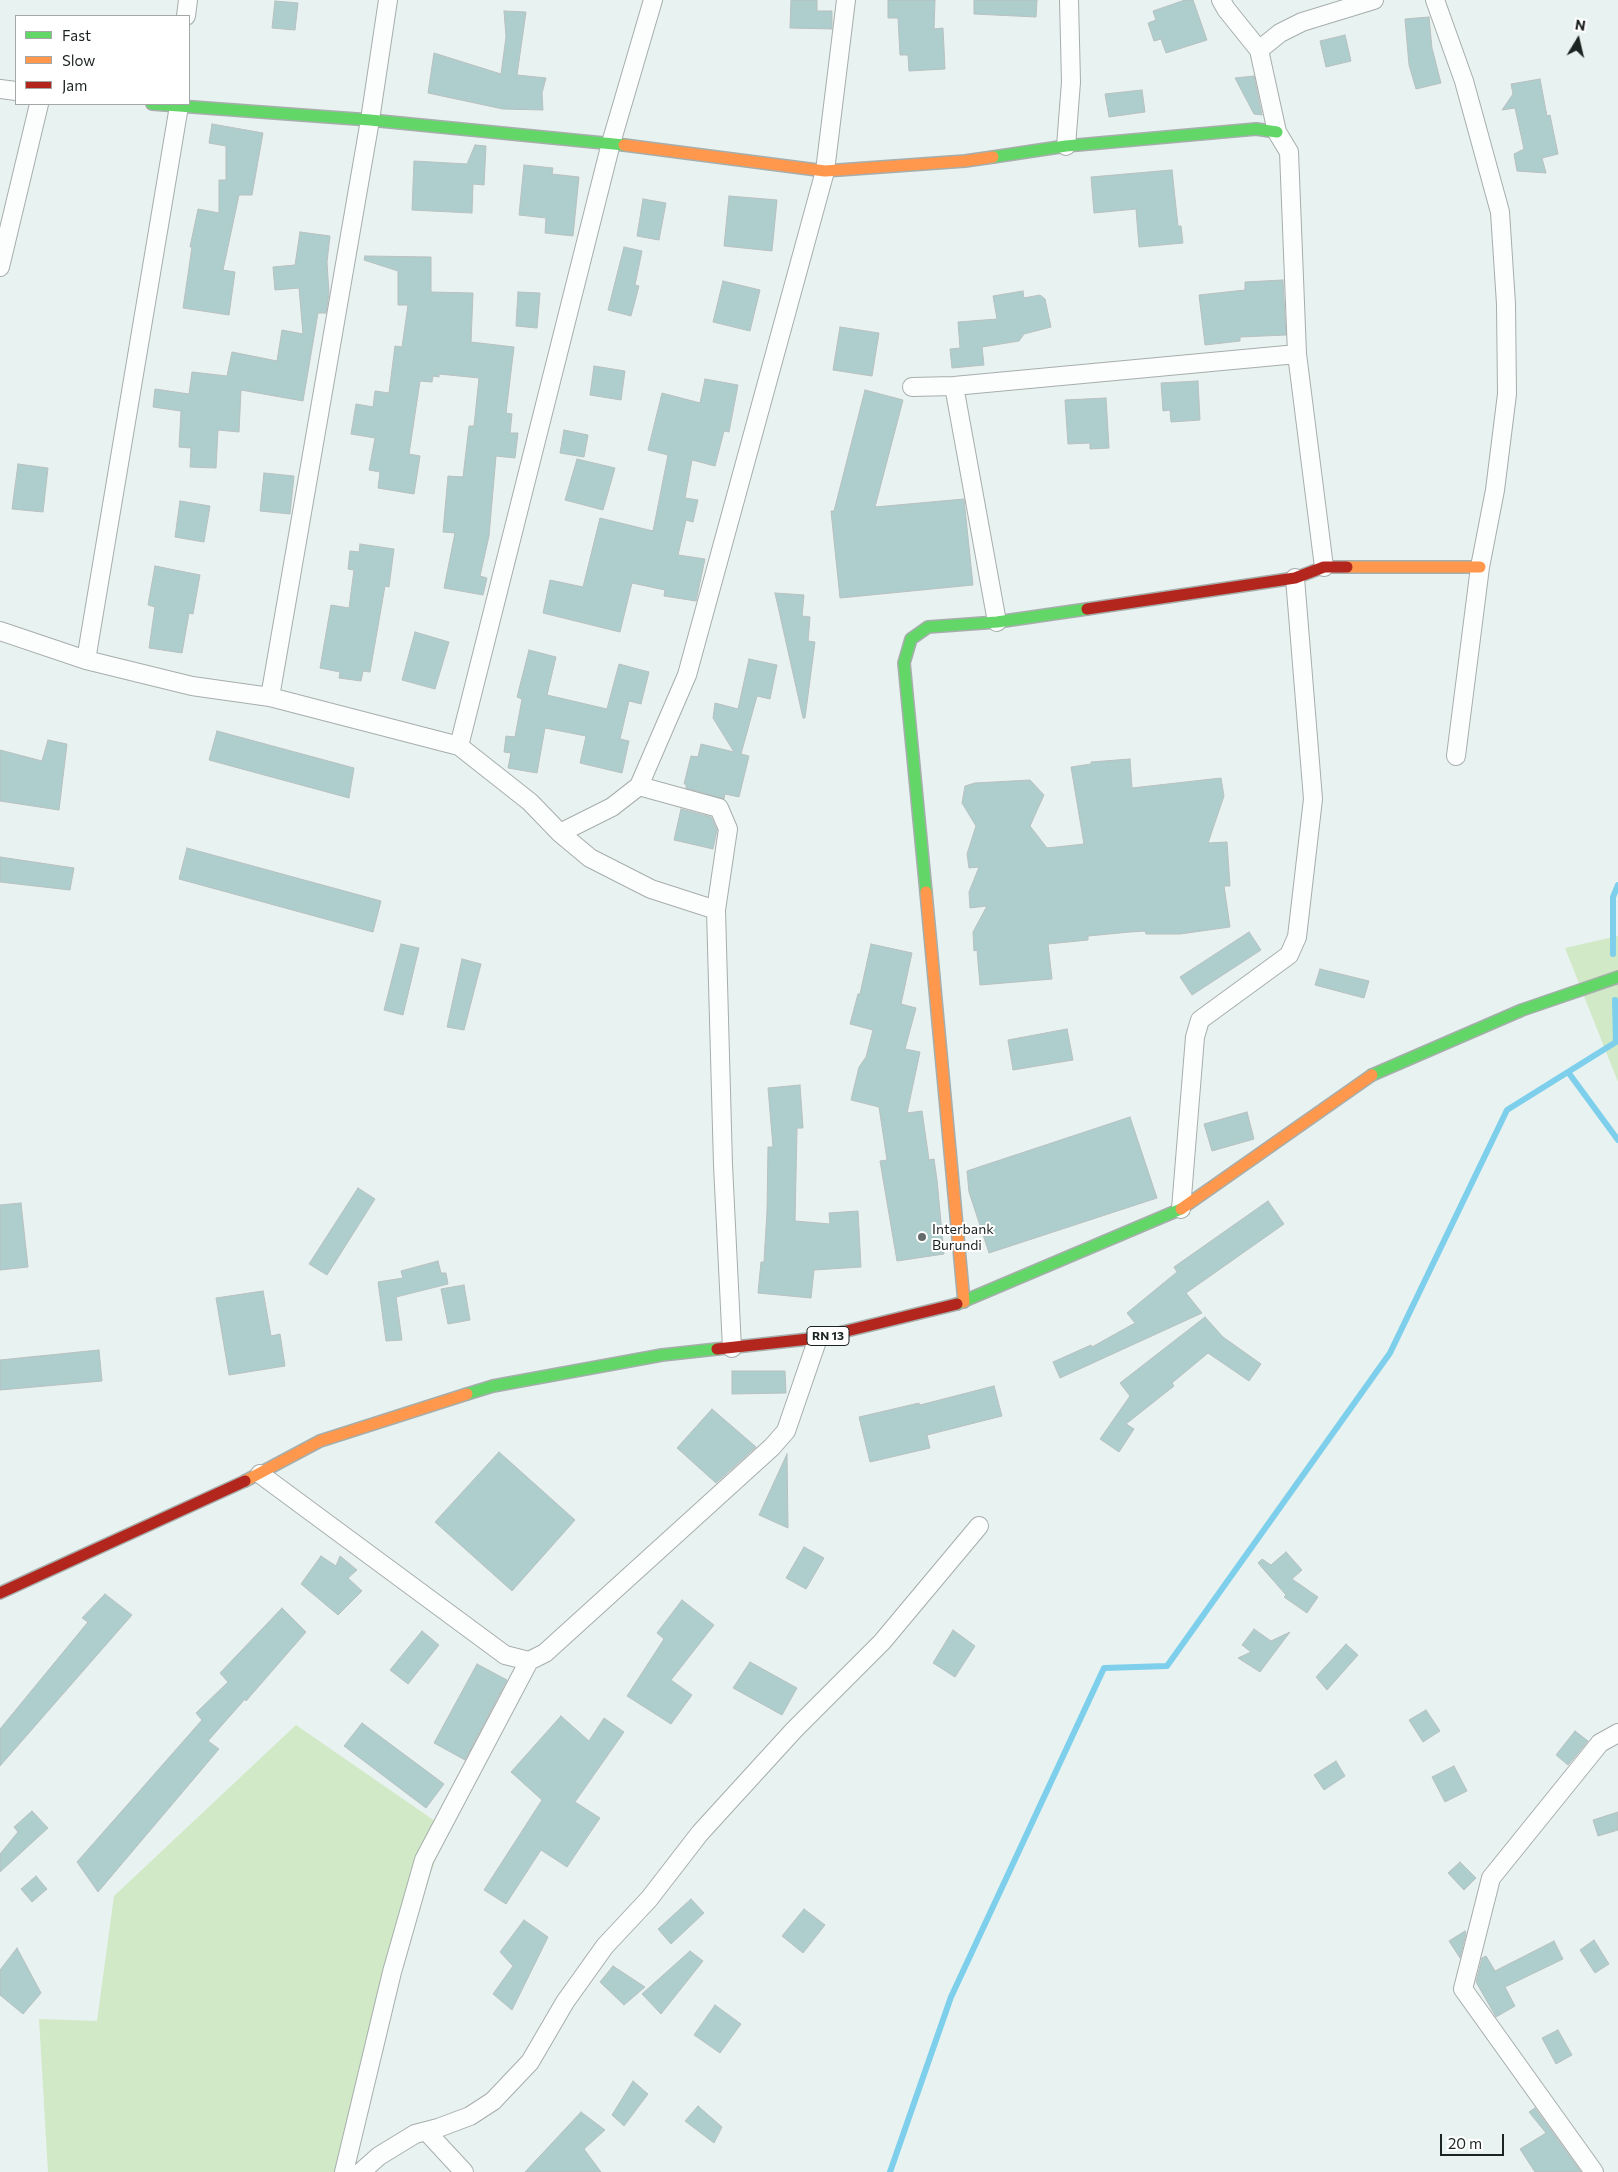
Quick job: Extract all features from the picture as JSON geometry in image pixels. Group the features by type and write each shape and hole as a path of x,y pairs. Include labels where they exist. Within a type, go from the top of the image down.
{"street":[{"path":"186,15 188,0"},
{"path":"270,697 370,120 388,0"},
{"path":"459,746 611,143 653,0"},
{"path":"560,833 612,807 639,786 687,675 825,171 846,0"},
{"path":"1066,146 1071,82 1069,0"},
{"path":"1221,0 1259,50 1277,132 1289,152 1297,354 1324,566"},
{"path":"1259,50 1280,33 1302,22 1374,0"},
{"path":"1435,0 1464,81 1500,212 1506,304 1507,394 1495,490 1480,567 1456,756"},
{"path":"0,89 15,91"},
{"path":"0,267 39,105"},
{"path":"86,660 180,105 370,120 611,143 825,171 965,161 1066,146 1256,129 1277,132"},
{"path":"912,387 954,386 1297,354"},
{"path":"954,386 997,622"},
{"path":"964,1302 904,663 911,639 928,627 997,622 1295,578 1324,566 1480,567"},
{"path":"1180,1209 1195,1037 1200,1020 1289,955 1297,937 1312,799 1295,578"},
{"path":"0,631 86,660 192,686 270,697 459,746 530,802 560,833 590,858 651,889 716,910"},
{"path":"639,786 719,808 728,829 716,910 723,1175 732,1348"},
{"name":"RN 13","path":"0,1593 260,1474 320,1441 384,1419 493,1386 662,1355 818,1338 964,1302 1180,1209 1372,1075 1522,1010 1618,977"},
{"path":"344,2172 392,1972 424,1860 529,1661 545,1653 772,1448 786,1431 818,1338"},
{"path":"260,1474 505,1655 529,1661"},
{"path":"361,2172 379,2156 415,2134 470,2116 493,2101 530,2062 565,2002 606,1946 649,1899 700,1833 794,1730 882,1642 979,1526"},
{"path":"1594,2172 1463,1989 1491,1878 1600,1742 1618,1733"},
{"path":"426,2131 464,2172"}],"green space":[{"path":"1618,936 1618,1082 1565,948"},
{"path":"296,1725 445,1828 338,2172 48,2172 39,2019 97,2021 114,1896"}],"building":[{"path":"791,0 817,0 817,11 832,11 832,29 790,28"},
{"path":"888,0 935,0 934,29 943,28 945,69 909,71 908,55 900,55 898,18 888,18"},
{"path":"974,0 1037,0 1036,17 974,14"},
{"path":"1185,0 1193,0 1207,40 1166,53 1161,39 1154,41 1148,23 1156,20 1153,11"},
{"path":"275,1 298,3 295,30 272,28"},
{"path":"504,11 526,12 517,75 546,78 542,93 543,110 503,109 428,93 434,53 501,74 506,37"},
{"path":"1429,17 1432,48 1441,83 1416,89 1409,65 1405,19"},
{"path":"1345,35 1351,61 1326,67 1320,41"},
{"path":"1254,76 1262,115 1254,114 1235,78"},
{"path":"1540,79 1547,116 1550,115 1558,154 1542,158 1546,173 1517,171 1514,154 1524,149 1515,108 1502,110 1513,94 1511,84"},
{"path":"1142,90 1145,112 1109,117 1105,94"},
{"path":"212,124 263,133 252,195 239,195 223,270 235,272 229,315 183,308 192,247 190,247 198,209 219,213 219,180 226,180 226,146 209,143"},
{"path":"475,145 486,146 484,185 473,184 472,213 412,210 414,161 467,164"},
{"path":"524,165 553,168 552,174 579,177 573,236 545,233 546,218 519,215"},
{"path":"1172,170 1178,226 1181,226 1183,243 1139,247 1136,209 1094,213 1091,177"},
{"path":"729,196 777,200 772,251 724,246"},
{"path":"643,199 666,203 659,240 637,236"},
{"path":"300,232 330,236 327,262 329,293 326,313 318,313 303,401 241,390 239,432 218,430 216,468 190,467 191,448 179,447 181,411 153,407 155,389 189,394 192,372 227,376 232,352 277,361 282,330 303,334 299,288 275,290 273,267 295,265"},
{"path":"624,247 642,251 635,285 639,286 631,316 608,310"},
{"path":"365,256 431,257 431,292 473,293 471,342 514,347 506,413 512,414 510,433 518,433 515,458 496,456 489,536 480,576 487,578 483,595 444,588 455,533 443,532 448,476 463,477 469,426 474,426 479,378 439,374 439,377 433,376 432,382 420,381 409,454 420,456 414,494 378,488 380,472 369,470 375,438 351,434 356,404 373,407 375,391 389,393 395,346 402,347 408,305 398,305 398,271 364,260"},
{"path":"1283,280 1286,335 1240,337 1240,341 1205,345 1199,295 1245,290 1245,282"},
{"path":"723,281 760,290 750,331 713,322"},
{"path":"1023,291 1024,298 1040,295 1045,299 1051,327 1024,334 1019,341 982,347 984,365 952,368 950,349 960,348 958,322 997,319 993,296"},
{"path":"518,292 540,293 537,328 516,326"},
{"path":"840,327 879,333 872,376 833,370"},
{"path":"594,366 625,371 621,400 590,395"},
{"path":"705,379 738,385 729,432 724,431 715,466 692,460 685,498 698,500 693,522 686,520 678,555 705,559 696,601 664,596 665,590 632,583 620,632 543,613 550,580 583,587 600,518 653,531 668,455 648,450 662,393 700,403"},
{"path":"1198,381 1200,420 1171,422 1170,410 1163,411 1161,383"},
{"path":"865,390 903,400 875,507 964,499 973,585 840,598 831,511 834,511"},
{"path":"1106,398 1109,448 1090,449 1090,443 1068,444 1065,400"},
{"path":"564,430 588,435 584,457 560,453"},
{"path":"577,459 615,468 603,510 565,500"},
{"path":"18,464 48,468 43,512 12,509"},
{"path":"264,473 294,476 290,514 260,511"},
{"path":"180,501 210,506 204,542 175,537"},
{"path":"360,544 394,549 389,587 385,586 370,672 363,671 361,681 339,678 340,672 320,668 331,605 349,608 354,570 348,569 350,551 359,552"},
{"path":"155,566 200,575 193,614 189,613 182,653 149,648 155,607 148,605"},
{"path":"775,593 804,595 802,616 810,617 808,641 815,642 805,718 803,718"},
{"path":"415,632 449,642 435,689 402,680"},
{"path":"529,650 556,657 547,695 607,709 619,664 649,672 641,704 629,701 620,739 629,741 622,773 580,763 586,736 545,728 537,773 508,768 511,753 504,752 506,736 515,737 522,699 517,697"},
{"path":"749,659 777,665 770,699 757,696 741,754 749,756 739,797 725,794 724,799 686,788 686,784 684,784 691,756 698,757 701,744 734,752 713,718 715,703 738,709"},
{"path":"217,731 354,768 349,798 209,760"},
{"path":"48,740 67,744 59,810 0,801 0,750 42,761"},
{"path":"1130,759 1132,788 1221,778 1224,796 1208,843 1227,842 1230,886 1224,886 1230,927 1180,934 1146,934 1145,931 1130,932 1088,936 1088,940 1048,944 1052,979 980,985 977,950 974,951 973,932 987,906 970,908 969,892 979,867 969,868 967,854 976,826 962,803 965,786 975,783 1030,780 1044,795 1030,826 1047,848 1084,844 1071,767 1091,764 1091,762"},
{"path":"681,809 711,817 717,830 713,849 674,840"},
{"path":"187,848 381,901 373,932 179,879"},
{"path":"0,857 74,868 70,890 0,882"},
{"path":"1249,932 1261,950 1192,995 1180,977"},
{"path":"401,944 419,948 403,1015 384,1010"},
{"path":"871,944 912,953 901,1004 916,1008 905,1049 920,1052 907,1113 922,1111 929,1160 934,1159 944,1254 897,1261 880,1161 887,1160 879,1107 851,1100 859,1067 866,1057 873,1030 850,1024 858,994 860,994"},
{"path":"462,959 481,964 464,1030 447,1027"},
{"path":"1320,969 1369,981 1364,998 1315,985"},
{"path":"1067,1029 1073,1060 1013,1070 1008,1040"},
{"path":"800,1085 803,1128 797,1128 795,1221 830,1224 829,1213 858,1211 861,1267 814,1270 811,1298 758,1293 761,1262 764,1262 768,1147 773,1147 768,1088"},
{"path":"1247,1112 1254,1139 1212,1151 1204,1124"},
{"path":"1130,1117 1157,1198 989,1253 969,1192 967,1171"},
{"path":"358,1188 375,1199 327,1275 309,1264"},
{"path":"1268,1201 1284,1224 1186,1293 1202,1313 1060,1378 1053,1362 1091,1345 1092,1347 1135,1323 1127,1313 1177,1272 1174,1267"},
{"path":"21,1203 28,1267 0,1270 0,1205"},
{"path":"438,1261 441,1273 446,1273 448,1284 396,1297 402,1340 386,1341 378,1282 403,1278 401,1271"},
{"path":"464,1285 470,1320 448,1324 441,1289"},
{"path":"263,1291 271,1336 280,1334 285,1366 229,1375 216,1298"},
{"path":"1205,1317 1223,1337 1261,1364 1249,1381 1208,1353 1172,1383 1174,1386 1126,1424 1134,1429 1119,1452 1100,1439 1130,1396 1120,1383"},
{"path":"99,1350 102,1381 0,1390 0,1360"},
{"path":"732,1371 785,1371 786,1393 732,1394"},
{"path":"994,1386 1002,1416 927,1435 930,1448 870,1462 859,1417 919,1403 920,1405"},
{"path":"712,1409 756,1447 716,1483 677,1448"},
{"path":"499,1452 575,1520 512,1591 435,1522"},
{"path":"787,1454 788,1528 759,1515"},
{"path":"804,1547 824,1558 806,1589 786,1578"},
{"path":"1286,1552 1302,1570 1292,1579 1318,1597 1307,1613 1284,1597 1286,1595 1258,1563 1262,1559 1271,1565"},
{"path":"321,1556 336,1566 340,1556 357,1570 348,1578 362,1591 338,1615 301,1584"},
{"path":"105,1594 132,1615 0,1766 0,1729 88,1622 82,1618"},
{"path":"682,1600 714,1625 671,1680 692,1695 671,1724 627,1696 664,1639 657,1633"},
{"path":"282,1608 306,1632 246,1701 245,1699 208,1741 219,1749 98,1892 77,1862 202,1720 196,1713 228,1682 220,1673"},
{"path":"1254,1629 1271,1641 1290,1632 1260,1672 1238,1658 1251,1652 1242,1645"},
{"path":"953,1630 975,1646 955,1677 933,1663"},
{"path":"422,1631 439,1645 408,1684 390,1670"},
{"path":"1346,1644 1358,1655 1327,1690 1316,1677"},
{"path":"750,1662 797,1688 782,1715 733,1688"},
{"path":"477,1664 507,1680 465,1760 434,1743"},
{"path":"1426,1710 1440,1731 1423,1742 1409,1720"},
{"path":"561,1716 589,1741 604,1718 624,1732 575,1802 600,1818 567,1867 541,1850 506,1904 484,1890 542,1800 511,1772"},
{"path":"362,1723 444,1784 426,1808 344,1746"},
{"path":"1575,1731 1588,1741 1568,1765 1556,1755"},
{"path":"1336,1761 1345,1776 1324,1790 1314,1775"},
{"path":"1454,1766 1467,1791 1445,1802 1432,1777"},
{"path":"32,1811 48,1828 0,1872 0,1854 18,1832 14,1827"},
{"path":"1618,1812 1618,1830 1598,1836 1593,1820"},
{"path":"1460,1862 1476,1878 1464,1890 1448,1873"},
{"path":"36,1876 47,1889 32,1902 21,1889"},
{"path":"691,1899 704,1913 671,1944 658,1929"},
{"path":"804,1909 825,1925 803,1953 782,1936"},
{"path":"524,1920 548,1937 512,2010 493,1994 513,1966 500,1952"},
{"path":"1465,1931 1466,1933 1460,1958 1449,1941"},
{"path":"1594,1940 1609,1964 1595,1973 1580,1950"},
{"path":"1554,1941 1563,1959 1505,1987 1515,2006 1496,2017 1476,1982 1482,1958 1486,1956 1495,1971"},
{"path":"17,1948 41,1993 23,2014 0,1995 0,1970"},
{"path":"690,1951 703,1961 661,2014 642,1994"},
{"path":"613,1966 645,1987 624,2005 600,1982"},
{"path":"715,2005 741,2024 720,2053 694,2035"},
{"path":"1558,2030 1572,2055 1556,2064 1542,2038"},
{"path":"633,2081 648,2094 624,2126 612,2115"},
{"path":"698,2106 722,2127 714,2143 685,2121"},
{"path":"1535,2108 1581,2172 1535,2172 1520,2149 1546,2133 1529,2112"},
{"path":"581,2112 605,2130 584,2149 601,2172 525,2172"}],"waterway":[{"path":"1613,954 1613,897 1618,885"},
{"path":"890,2172 951,1997 1104,1668 1167,1666 1390,1353 1507,1110 1616,1042 1615,1000"},
{"path":"1568,1072 1618,1140"}],"traffic: fast":[{"path":"166,105 370,120 624,145"},
{"path":"993,157 1066,146 1256,129 1277,132"},
{"path":"926,892 904,663 911,639 928,627 997,622 1087,609"},
{"path":"1372,1075 1522,1010 1618,977"},
{"path":"957,1304 1181,1209"},
{"path":"467,1394 493,1386 662,1355 717,1349"}],"traffic: slow":[{"path":"624,145 825,171 965,161 993,157"},
{"path":"1347,567 1480,567"},
{"path":"926,892 964,1302"},
{"path":"1181,1209 1372,1075"},
{"path":"245,1481 320,1441 467,1394"}],"traffic: jam":[{"path":"1087,609 1295,578 1324,567 1347,567"},
{"path":"717,1349 818,1338 957,1304"},
{"path":"0,1593 245,1481"}],"place":[{"name":"Interbank Burundi","path":"922,1237"}]}
